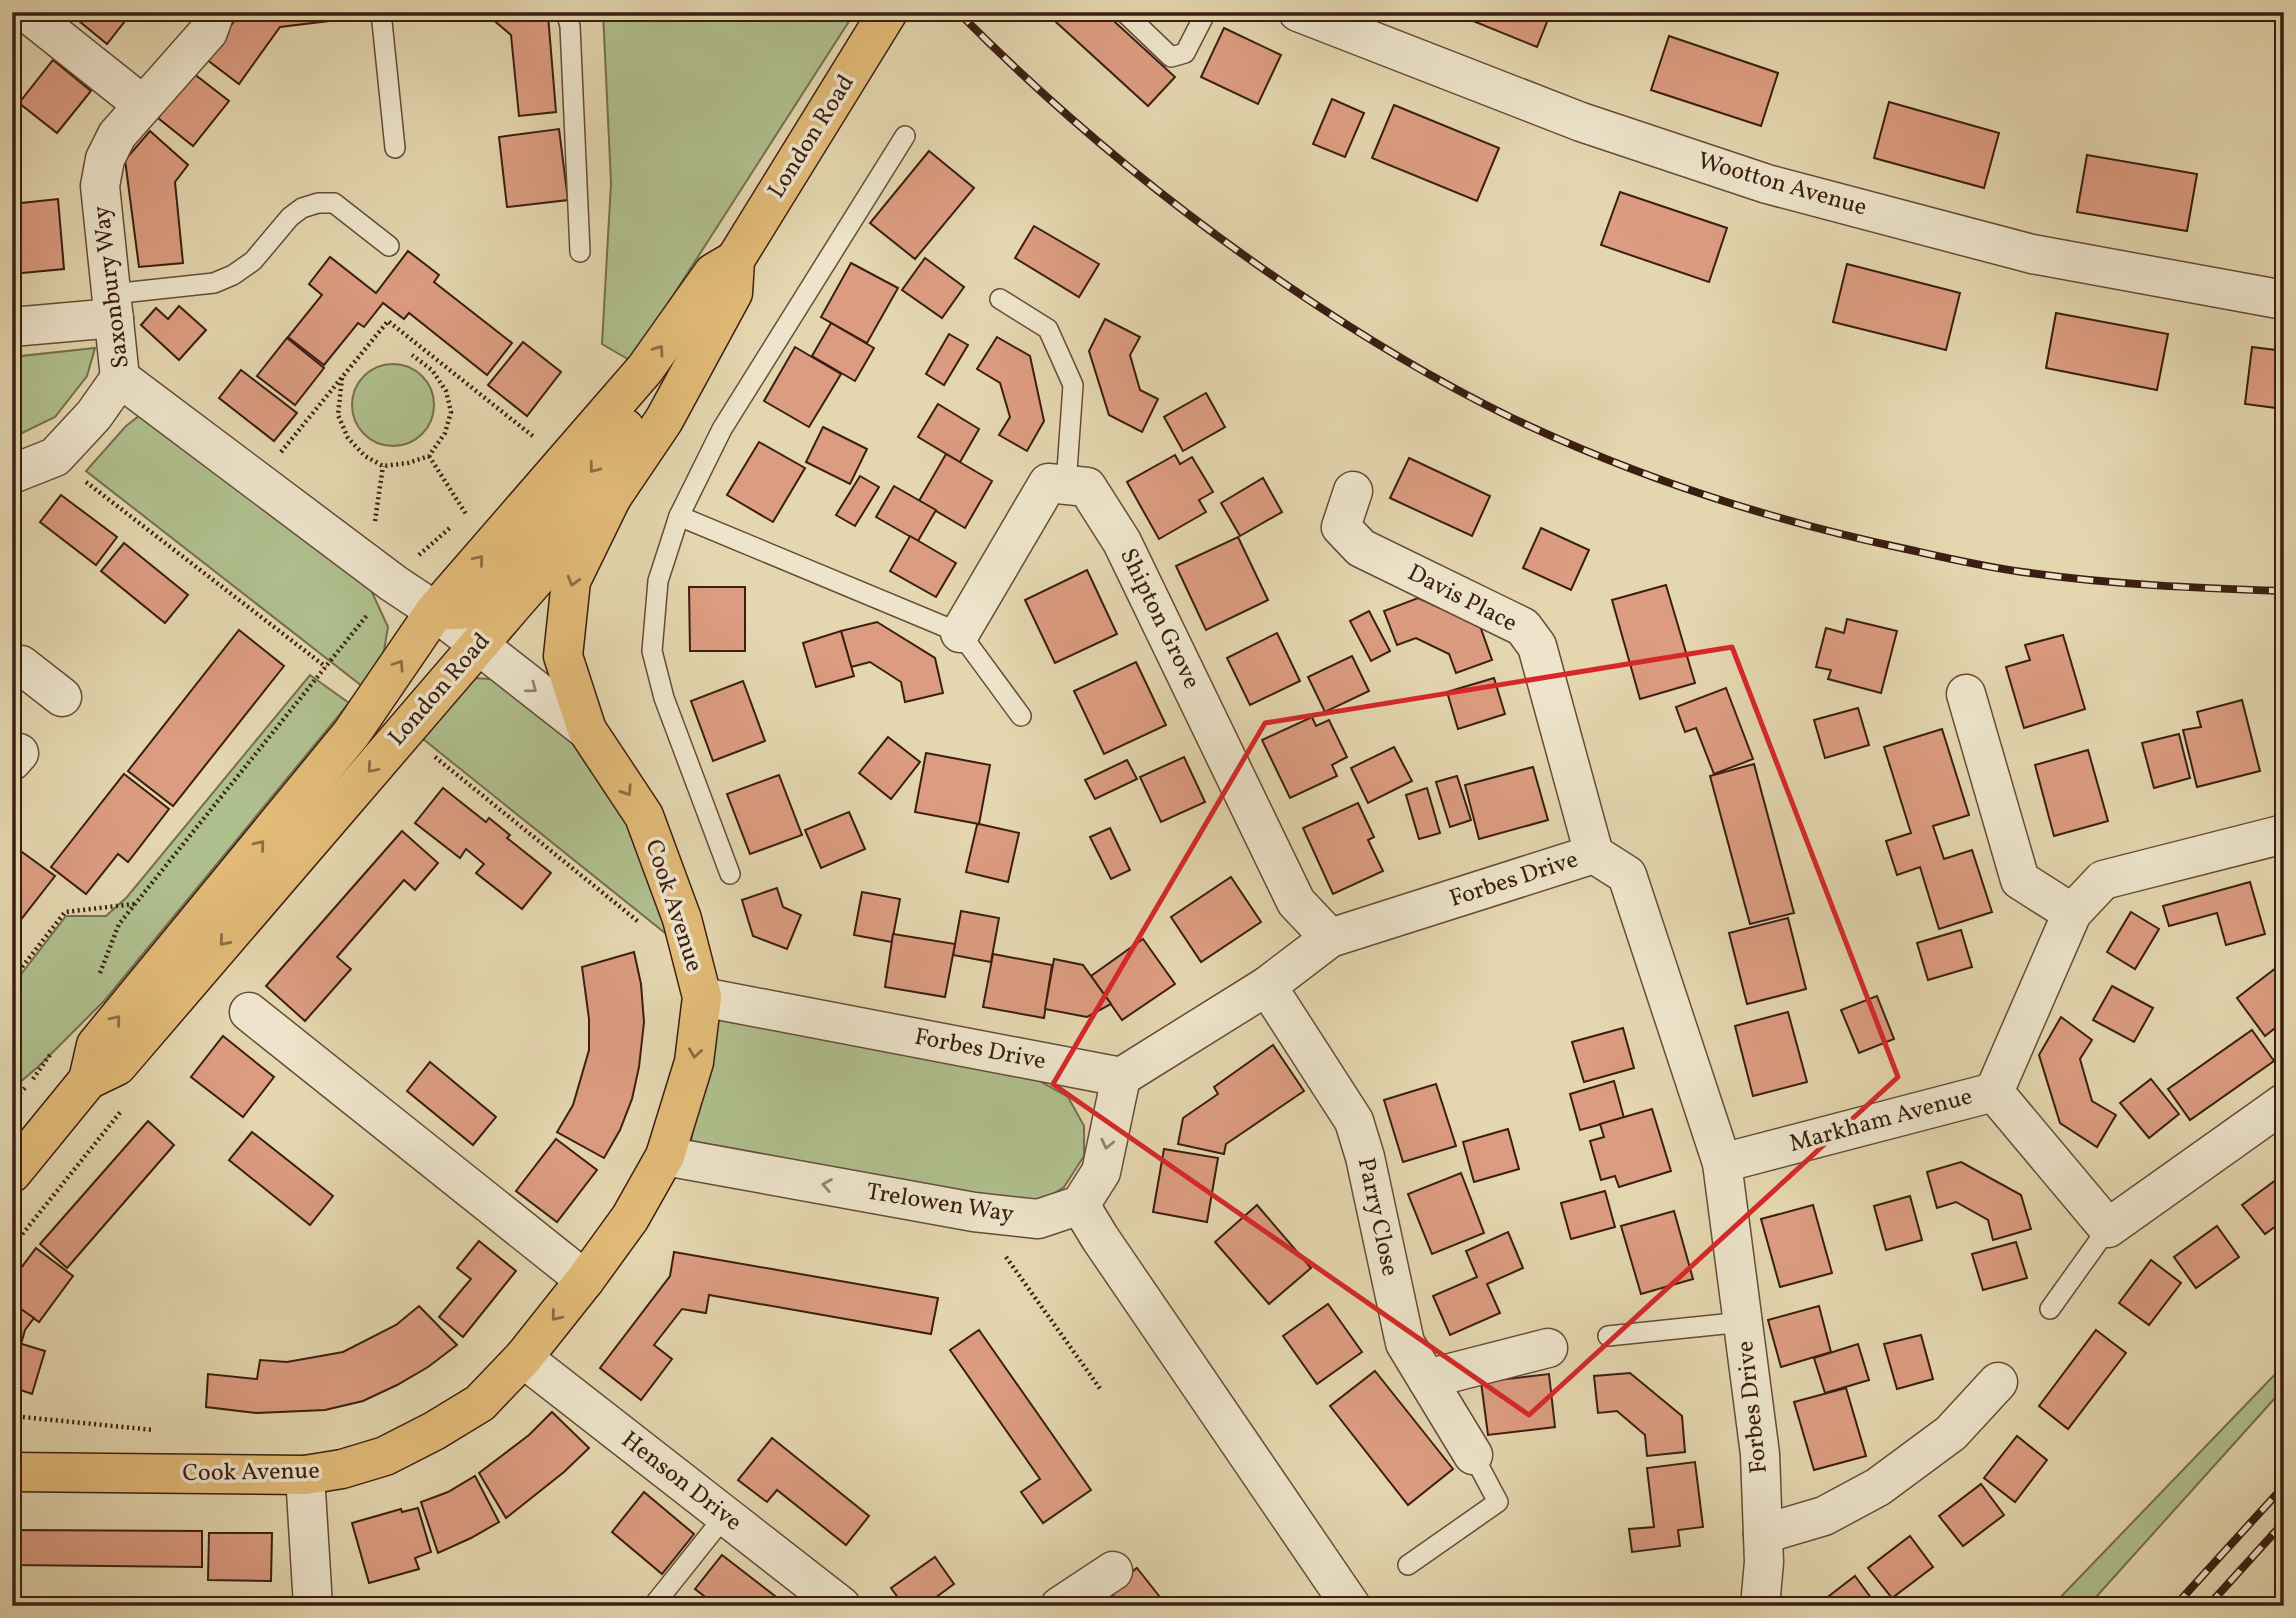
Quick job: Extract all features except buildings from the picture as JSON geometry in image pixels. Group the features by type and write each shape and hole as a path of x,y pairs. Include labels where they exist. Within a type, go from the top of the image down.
{"main road":[{"name":"London Road","path":"88,1080 96,1045 351,734 435,611 645,369 713,273 735,260 886,15"},
{"name":"London Road","path":"14,1170 88,1080 117,1066 566,544 612,496 664,420 733,293 735,260"},
{"path":"435,611 471,610 574,494 653,391 692,369"},
{"name":"Cook Avenue","path":"12,1472 305,1475 342,1469 385,1456 480,1403 523,1357 585,1280 630,1218 665,1156 694,1062 702,997 682,919 643,816 587,730 563,656 571,581 612,496"},
{"path":"12,1459 51,1472"}],"street":[{"path":"26,12 143,104"},
{"name":"Saxonbury Way","path":"215,12 208,32 117,135 104,159 100,186 120,378 385,577 435,611"},
{"name":"Wootton Avenue","path":"1298,12 1581,122 1767,184 2032,254 2284,300"},
{"path":"12,327 113,306"},
{"path":"12,474 55,457 94,415 120,378"},
{"path":"960,633 1048,483 1066,485"},
{"name":"Shipton Grove","path":"1066,485 1087,487 1122,542 1296,902 1330,938"},
{"name":"Davis Place","path":"1353,491 1341,527 1361,548 1523,627 1537,646 1594,854"},
{"name":"Cook Avenue","path":"435,611 587,730"},
{"path":"12,666 21,665 62,697"},
{"path":"1966,694 2020,880 2072,913"},
{"path":"12,753 19,752 12,761"},
{"name":"Markham Avenue","path":"1722,1163 1994,1092 2072,913 2103,880 2284,834"},
{"name":"Forbes Drive","path":"702,997 1121,1077 1267,986 1330,938 1594,854 1627,875 1722,1163 1760,1454 1764,1562 1760,1606"},
{"name":"Parry Close","path":"1267,986 1354,1121 1365,1157 1405,1343 1473,1455"},
{"path":"249,1012 585,1280"},
{"path":"1121,1077 1101,1172 1080,1205 1351,1606"},
{"path":"1994,1092 2108,1228 2284,1103"},
{"name":"Trelowen Way","path":"665,1156 974,1212 1038,1219 1080,1205"},
{"path":"1427,1378 1548,1348"},
{"name":"Henson Drive","path":"523,1357 841,1606"},
{"path":"1763,1534 1824,1516 1878,1487 1951,1433 1998,1382"},
{"path":"305,1475 313,1606"},
{"path":"1060,1606 1113,1571"}],"lane":[{"path":"381,12 395,148"},
{"path":"566,12 570,26 580,252"},
{"path":"1124,12 1171,57 1185,53 1206,12"},
{"path":"730,874 664,698 652,651 657,581 679,516 722,429 905,136"},
{"path":"113,306 214,283 233,275 253,261 290,217 302,208 318,203 334,203 389,246"},
{"path":"1000,299 1048,329 1073,385 1066,485"},
{"path":"679,516 960,633 1021,716"},
{"path":"2050,1309 2108,1228"},
{"path":"1608,1336 1743,1322"},
{"path":"1408,1565 1498,1502 1473,1455"},
{"path":"653,1606 724,1517"}],"path":[{"path":"275,459 388,321 539,440"},
{"path":"342,377 338,415 348,438 365,456 383,466 408,463 429,456 445,433 451,412 446,390 432,370 412,355"},
{"path":"429,456 466,515"},
{"path":"374,525 383,466"},
{"path":"80,478 326,667"},
{"path":"98,979 119,924 368,613"},
{"path":"12,981 65,912 136,904"},
{"path":"12,1101 29,1085 57,1044"},
{"path":"974,1212 1101,1390"},
{"path":"12,1416 142,1429"},
{"path":"2279,1606 2284,1600"}],"highlighted area":[{"path":"1732,647 1898,1077 1529,1415 1053,1084 1265,723"}],"green space":[{"path":"603,12 855,12 631,361 602,344 611,183"},
{"path":"95,348 87,376 55,417 12,438 12,357"},
{"path":"393,364 409,367 422,376 431,389 434,405 431,421 422,434 409,443 393,446 377,443 364,434 355,421 352,405 355,389 364,376 377,367"},
{"path":"139,416 370,588 388,627 382,662 362,686 86,471 126,426"},
{"path":"310,675 349,703 105,1000 12,1089 12,986 66,916 106,916 127,897"},
{"path":"472,678 492,679 569,738 605,779 647,861 675,941 418,735"},
{"path":"716,1016 1036,1079 1068,1097 1084,1126 1084,1156 1064,1187 1036,1205 691,1141"},
{"path":"2284,1365 2284,1388 2088,1606 2052,1606"}],"railway":[{"path":"958,12 1035,86 1115,156 1241,253 1395,355 1510,417 1558,439 1704,495 1804,525 1968,562 2015,571 2094,580 2284,591"},
{"path":"2175,1606 2284,1486"},
{"path":"2208,1606 2284,1522"}]}
